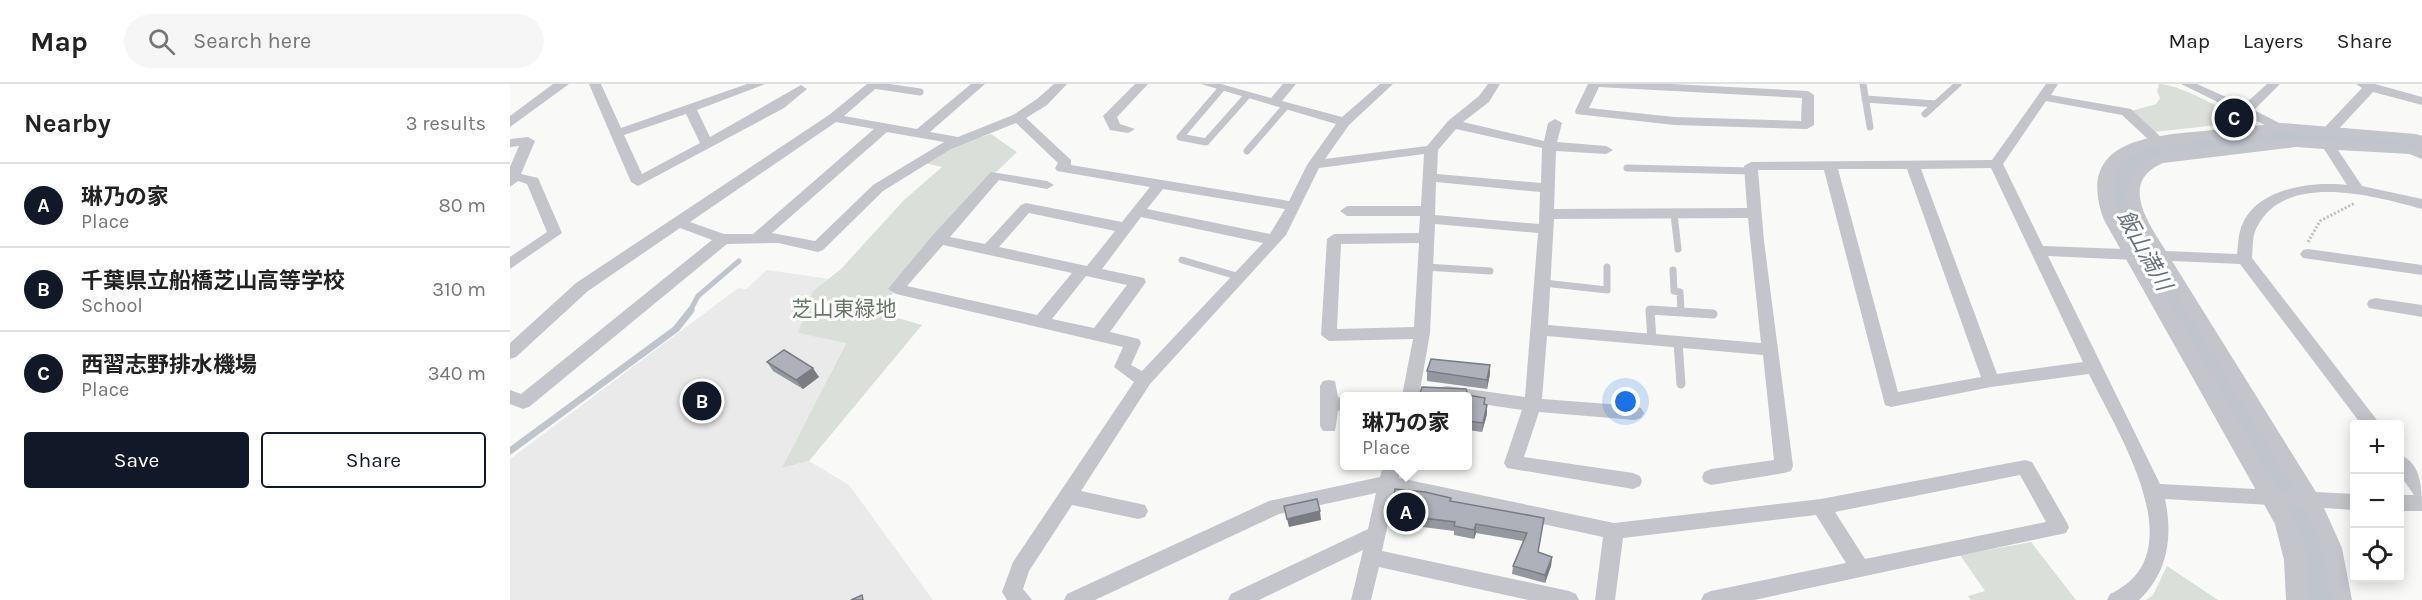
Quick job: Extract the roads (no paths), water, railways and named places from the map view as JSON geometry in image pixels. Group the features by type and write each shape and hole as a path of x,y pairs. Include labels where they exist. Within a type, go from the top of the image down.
{"street":[{"path":"595,84 638,182 779,105 801,89"},
{"path":"618,133 761,84 779,105"},
{"path":"921,134 979,84"},
{"path":"679,223 723,239 778,238 818,247 878,188 946,146 1018,118 1042,102 1061,84"},
{"path":"1128,129 1115,126 1110,116 1142,84"},
{"path":"1207,84 1246,97 1344,122"},
{"path":"1279,105 1290,84"},
{"path":"1022,600 1012,592 1020,568 1144,380 1281,232 1314,165 1344,122 1387,84"},
{"path":"1412,392 1422,333 1431,149 1453,124 1484,99 1494,84"},
{"path":"1594,84 1581,111 1674,121 1807,125 1808,95 1601,84"},
{"path":"2187,84 2282,128 2328,137 2421,143"},
{"path":"2245,111 2274,84"},
{"path":"510,353 582,287 834,118 874,85"},
{"path":"511,125 554,86"},
{"path":"2342,600 2332,548 2307,501 2149,257 2107,206 2103,192 2104,180 2107,169 2116,158 2141,144 2165,148 2296,143 2328,137 2366,86 2422,101"},
{"path":"1996,164 2048,90 2126,112 2165,148"},
{"path":"690,108 707,144"},
{"path":"834,118 959,141"},
{"path":"1018,118 1058,153 1066,163 1062,168 1293,206"},
{"path":"1555,123 1550,146 1541,330 1533,405 1513,463 1633,480"},
{"path":"1453,124 1550,146 1606,150"},
{"path":"755,240 885,127"},
{"path":"2282,128 2165,148 2148,164 2132,187 2133,208 2149,257 2279,499 2296,560 2298,600"},
{"path":"2328,137 2358,190"},
{"path":"510,142 528,141 512,180 533,181 555,233 510,264"},
{"path":"1314,165 1431,149"},
{"path":"1711,477 1784,465 1772,350 1753,213 1751,166 1996,164"},
{"path":"1996,164 2092,367 2154,491 2161,517 2161,537 2157,554 2143,585 2129,597 2116,600"},
{"path":"1830,165 1891,400 1991,381 2092,367"},
{"path":"1913,166 1991,381"},
{"path":"1047,185 996,175 896,289 1133,343 1122,367 1144,380"},
{"path":"1428,177 1548,188"},
{"path":"1041,321 1126,228 1159,184"},
{"path":"2368,420 2244,259 2246,230 2256,212 2274,197 2300,191 2358,190 2400,196 2422,204"},
{"path":"987,251 1026,208 1126,228"},
{"path":"1347,211 1547,221 1674,214 1753,213"},
{"path":"1137,212 1274,240"},
{"path":"1422,333 1329,335 1334,239 1426,238"},
{"path":"510,397 523,402 723,239"},
{"path":"938,239 1138,282 1099,334"},
{"path":"2038,251 2244,259"},
{"path":"2308,254 2416,269 2422,285"},
{"path":"2375,304 2422,311"},
{"path":"1541,330 1772,350"},
{"path":"1329,386 1337,404 1329,426"},
{"path":"1472,398 1635,413"},
{"path":"1074,600 1276,507 1390,474 1614,531 1821,507 2025,467 2059,527 1711,600"},
{"path":"2404,467 2422,491"},
{"path":"1361,600 1390,474"},
{"path":"2154,491 2350,502"},
{"path":"1068,496 1138,511"},
{"path":"2404,503 2422,503"},
{"path":"1821,507 1860,569"},
{"path":"1605,600 1614,531"},
{"path":"1238,600 1376,534"},
{"path":"1371,556 1569,600"}],"lane":[{"path":"1863,84 1870,127"},
{"path":"1925,114 1959,84"},
{"path":"874,85 920,92"},
{"path":"1221,89 1180,137 1206,142 1246,97"},
{"path":"1865,99 1936,104"},
{"path":"1246,151 1279,105"},
{"path":"1627,168 1751,171"},
{"path":"1674,214 1678,249"},
{"path":"1182,260 1240,277"},
{"path":"1425,267 1490,271"},
{"path":"1544,283 1607,290 1607,267"},
{"path":"1674,270 1674,291 1680,292 1681,312"},
{"path":"1652,340 1650,310 1713,314"},
{"path":"1678,342 1681,384"}],"waterway":[{"name":"飯山満川","path":"2318,600 2314,546 2303,523 2127,221 2119,203 2119,178 2130,164 2153,151 2270,136 2336,136 2408,143 2422,150"},
{"name":"飯山満川","path":"2408,143 2422,145"},
{"path":"690,311 698,296 739,261"},
{"path":"510,451 676,329 691,310"}],"place":[{"name":"西習志野排水機場","path":"2234,118"},
{"name":"千葉県立船橋芝山高等学校","path":"702,401"},
{"name":"琳乃の家","path":"1406,512"}],"park label":[{"name":"芝山東緑地","path":"844,309"}]}
